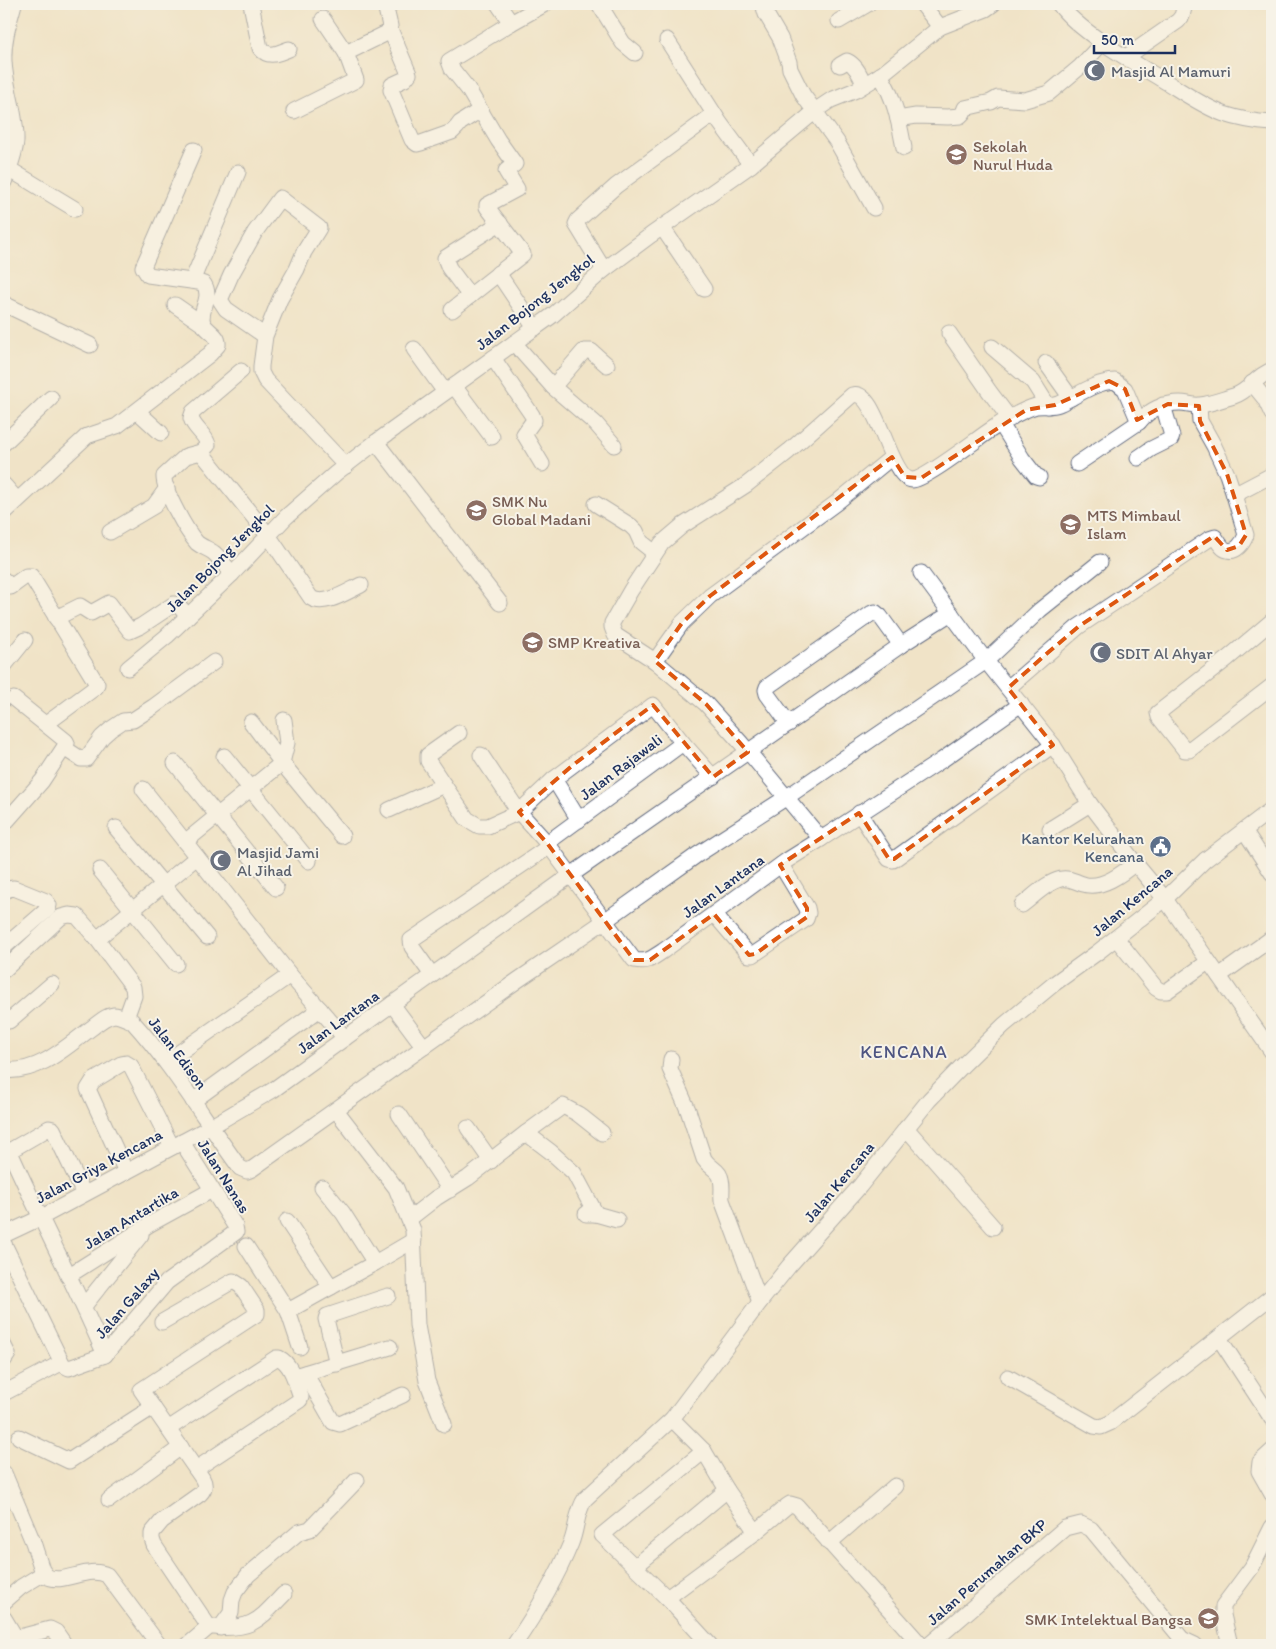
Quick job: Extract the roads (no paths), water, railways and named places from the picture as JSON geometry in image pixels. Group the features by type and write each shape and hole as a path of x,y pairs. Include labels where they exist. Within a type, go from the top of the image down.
{"street":[{"path":"14,4 4,51 15,131 14,151 7,176 75,209"},
{"path":"251,4 260,48 263,52 268,55 289,49"},
{"path":"391,4 386,9 390,29 410,74 405,79 392,84 391,90 408,134 414,142 421,143 452,132 460,123 474,114 482,113"},
{"path":"498,4 511,24"},
{"path":"452,310 523,254 487,205 517,189 506,170 515,164 498,140 468,89 452,69 449,61 545,4"},
{"path":"600,4 623,43 635,53"},
{"path":"839,21 868,4"},
{"path":"922,4 940,27"},
{"name":"Jalan Bojong Jengkol","path":"128,668 163,640 232,574 286,517 376,442 553,315 604,270 751,165 831,100 864,85 880,75 940,27 986,9 993,4"},
{"path":"1059,4 1077,22 1104,42 1203,105 1240,118 1272,123"},
{"path":"1126,57 1178,21 1182,16 1185,4"},
{"path":"763,6 780,38 792,74 803,95 837,142 874,208"},
{"path":"294,111 356,80 346,53 323,19"},
{"path":"346,53 388,32 390,29"},
{"path":"667,40 714,114 751,165"},
{"path":"898,119 916,116 960,116 964,108 992,102 998,98 1025,100 1049,93 1080,67 1104,42"},
{"path":"840,65 847,61 851,62 862,78 864,85"},
{"path":"880,75 889,91 898,119 904,148"},
{"path":"604,270 576,224 578,220 628,177 714,114"},
{"path":"194,150 143,267 148,275 202,283 206,288 207,298 202,318 204,325"},
{"path":"192,281 238,172"},
{"path":"265,336 226,309 220,300 231,275 255,232 280,198 320,228 304,252 280,299 265,336 261,372 265,380 346,466"},
{"path":"470,296 449,268 445,258 500,223"},
{"path":"662,227 704,289"},
{"path":"498,273 535,328"},
{"path":"4,304 90,345"},
{"path":"4,513 87,436 117,426 210,354 218,345 217,338 204,325 175,305"},
{"path":"949,333 989,391 1006,421 1022,458 1036,476 1039,477"},
{"path":"514,343 554,387 596,424 614,445"},
{"path":"992,347 1033,382 1048,406"},
{"path":"414,349 492,437"},
{"path":"554,387 584,351 590,351 607,365"},
{"path":"493,358 532,415 534,420 524,434 542,464"},
{"path":"1046,363 1071,398"},
{"path":"1077,464 1139,422 1145,415 1163,406 1182,403 1199,406 1236,395 1242,392 1259,376 1272,370"},
{"path":"232,574 219,558 202,546 191,534 178,512 167,488 164,476 186,456 201,452 208,445 208,442 192,423 192,415 241,371"},
{"path":"821,839 706,704 655,661 615,635 612,623 662,543 671,534 746,485 789,451 852,395 857,393 868,404 892,457 905,477 911,480 921,478 1006,421 1037,406 1055,405 1102,383 1115,381 1125,389 1139,422"},
{"path":"1252,383 1265,399 1272,414"},
{"path":"4,443 51,398"},
{"path":"1138,458 1151,448 1171,439 1172,436 1163,406"},
{"path":"1008,688 1078,627 1209,539 1215,537 1227,550 1233,550 1239,546 1246,535 1234,495 1214,446 1200,421 1199,406"},
{"path":"138,411 161,433"},
{"path":"376,442 500,603"},
{"path":"201,452 268,535 311,598 314,600 328,599 361,585"},
{"path":"655,661 682,623 710,596 836,503 892,457"},
{"path":"1234,495 1272,475"},
{"path":"4,485 17,500"},
{"path":"110,532 154,506 167,488"},
{"path":"596,504 632,526 641,542 655,553"},
{"path":"210,1127 240,1168 247,1171 252,1170 697,855 787,797 986,661 1040,610 1100,562"},
{"path":"922,573 986,661 1053,745 1090,804 1165,899 1272,1052"},
{"path":"6,587 26,576 31,576 97,684 96,687 46,724"},
{"path":"56,618 80,606 91,613 109,603 130,631 174,604 188,616"},
{"path":"789,724 768,694 767,687 875,612 901,645"},
{"path":"481,755 518,812 548,845 571,875 901,645 951,613"},
{"path":"1271,621 1228,658 1158,712 1185,750 1189,750 1272,686"},
{"path":"4,666 25,640"},
{"path":"64,748 81,759 86,759 102,737 111,729 123,721 133,720 153,707 214,662"},
{"path":"4,824 42,781 67,743 46,724 14,700"},
{"name":"Jalan Lantana","path":"210,1127 273,1090 571,875 634,960 643,962 650,960 781,865 942,760 1021,704"},
{"name":"Jalan Rajawali","path":"432,975 412,947 411,940 548,845 683,743 653,705 554,779 518,812 488,826 479,826 464,816 444,785"},
{"path":"185,842 282,763 287,743 284,720"},
{"path":"251,722 342,836"},
{"path":"389,810 444,785 428,761 428,755 459,733"},
{"path":"683,743 713,777"},
{"path":"859,813 889,858 893,860 1053,745"},
{"path":"224,756 309,861"},
{"path":"175,763 276,888"},
{"path":"554,779 579,820"},
{"path":"143,789 290,975 345,1038"},
{"path":"1050,829 1090,804"},
{"name":"Jalan Kencana","path":"514,1645 550,1588 575,1532 580,1506 597,1487 672,1419 760,1302 860,1186 929,1100 1004,1025 1165,899 1204,860 1272,809"},
{"path":"116,828 207,937"},
{"path":"1244,830 1272,873"},
{"path":"97,939 197,857"},
{"path":"1022,905 1040,890 1059,879 1069,878 1082,884 1095,885 1120,875 1135,863"},
{"path":"714,914 749,954 753,955 806,918 808,914 807,908 781,865"},
{"path":"100,870 176,964"},
{"path":"4,892 14,888 49,905 48,909 4,947"},
{"path":"4,970 58,920 73,914 80,918 133,987 134,996 126,1018"},
{"path":"1116,938 1156,988 1161,991 1167,991 1208,962"},
{"path":"1220,976 1272,938"},
{"path":"166,1062 290,975"},
{"path":"6,1021 52,984"},
{"path":"392,1004 424,1047"},
{"path":"193,1101 320,1009"},
{"name":"Jalan Edison","path":"4,1070 23,1070 35,1066 46,1061 104,1019 115,1015 126,1018 132,1021 166,1062 210,1127"},
{"path":"671,1059 670,1069 688,1110 704,1159 707,1165 720,1175 722,1200 760,1302"},
{"name":"Jalan Nanas","path":"126,1172 88,1089 93,1081 126,1063 130,1066 177,1144 212,1190 236,1228"},
{"path":"409,1219 436,1198 468,1178 563,1106 578,1114 602,1133"},
{"path":"336,1110 394,1185 413,1230 417,1325 422,1359 427,1381 444,1424"},
{"path":"399,1114 450,1190"},
{"name":"Jalan Griya Kencana","path":"4,1235 40,1218 210,1127"},
{"path":"84,1194 53,1129 49,1128 11,1150 11,1154 40,1218 84,1306 105,1355"},
{"path":"468,1128 491,1161"},
{"path":"906,1128 993,1227"},
{"path":"526,1133 574,1173 590,1214 617,1220"},
{"path":"322,1187 343,1213 375,1263"},
{"name":"Jalan Antartika","path":"68,1276 150,1224 212,1190"},
{"path":"287,1221 331,1287"},
{"path":"84,1306 150,1224"},
{"name":"Jalan Galaxy","path":"61,1362 69,1368 105,1355 167,1282 234,1234 236,1228"},
{"path":"288,1311 414,1240"},
{"path":"4,1244 61,1362 4,1393"},
{"path":"246,1246 288,1311 300,1347"},
{"path":"162,1322 233,1281 241,1286 257,1310 257,1314 141,1390 204,1482 205,1488 200,1494 156,1526 152,1533 152,1539 211,1629"},
{"path":"337,1364 326,1319 327,1316 388,1296"},
{"path":"1008,1376 1094,1426 1101,1427 1110,1423 1272,1296"},
{"path":"1219,1338 1272,1420"},
{"path":"4,1346 8,1354 4,1360"},
{"path":"300,1375 390,1347"},
{"path":"168,1429 276,1358 284,1361 300,1375 336,1424 403,1395"},
{"path":"196,1469 298,1403 301,1397 300,1375"},
{"path":"19,1437 69,1461 153,1407"},
{"path":"672,1419 704,1451 727,1490 756,1532"},
{"path":"109,1500 181,1447"},
{"path":"704,1451 602,1535 636,1566 710,1645"},
{"path":"1272,1451 1260,1462 1259,1471 1272,1494"},
{"path":"4,1473 34,1542 44,1573 49,1578 55,1579 93,1572 107,1575 159,1645"},
{"path":"188,1645 231,1613 235,1592 248,1576 299,1532 310,1528 357,1480"},
{"path":"828,1543 895,1486"},
{"path":"636,1566 727,1490"},
{"path":"667,1598 756,1532 787,1506 793,1504 797,1506 921,1645"},
{"name":"Jalan Perumahan BKP","path":"929,1645 1065,1528 1081,1524 1091,1529 1107,1547 1182,1639 1195,1645"},
{"path":"1230,1645 1223,1615 1223,1606 1252,1567 1272,1527"},
{"path":"4,1602 21,1587 44,1573"},
{"path":"211,1629 238,1628 249,1625 262,1616 284,1594"},
{"path":"4,1618 16,1638 50,1629 56,1632 65,1645"}],"place":[{"name":"Masjid Al Mamuri","path":"1095,71"},
{"name":"Sekolah Nurul Huda","path":"957,155"},
{"name":"SMK Nu Global Madani","path":"476,510"},
{"name":"MTS Mimbaul Islam","path":"1071,524"},
{"name":"SMP Kreativa","path":"532,642"},
{"name":"SDIT Al Ahyar","path":"1100,653"},
{"name":"Kantor Kelurahan Kencana","path":"1160,847"},
{"name":"Masjid Jami Al Jihad","path":"221,861"},
{"name":"SMK Intelektual Bangsa","path":"1208,1619"}],"district":[{"name":"KENCANA","path":"904,1052"}]}
